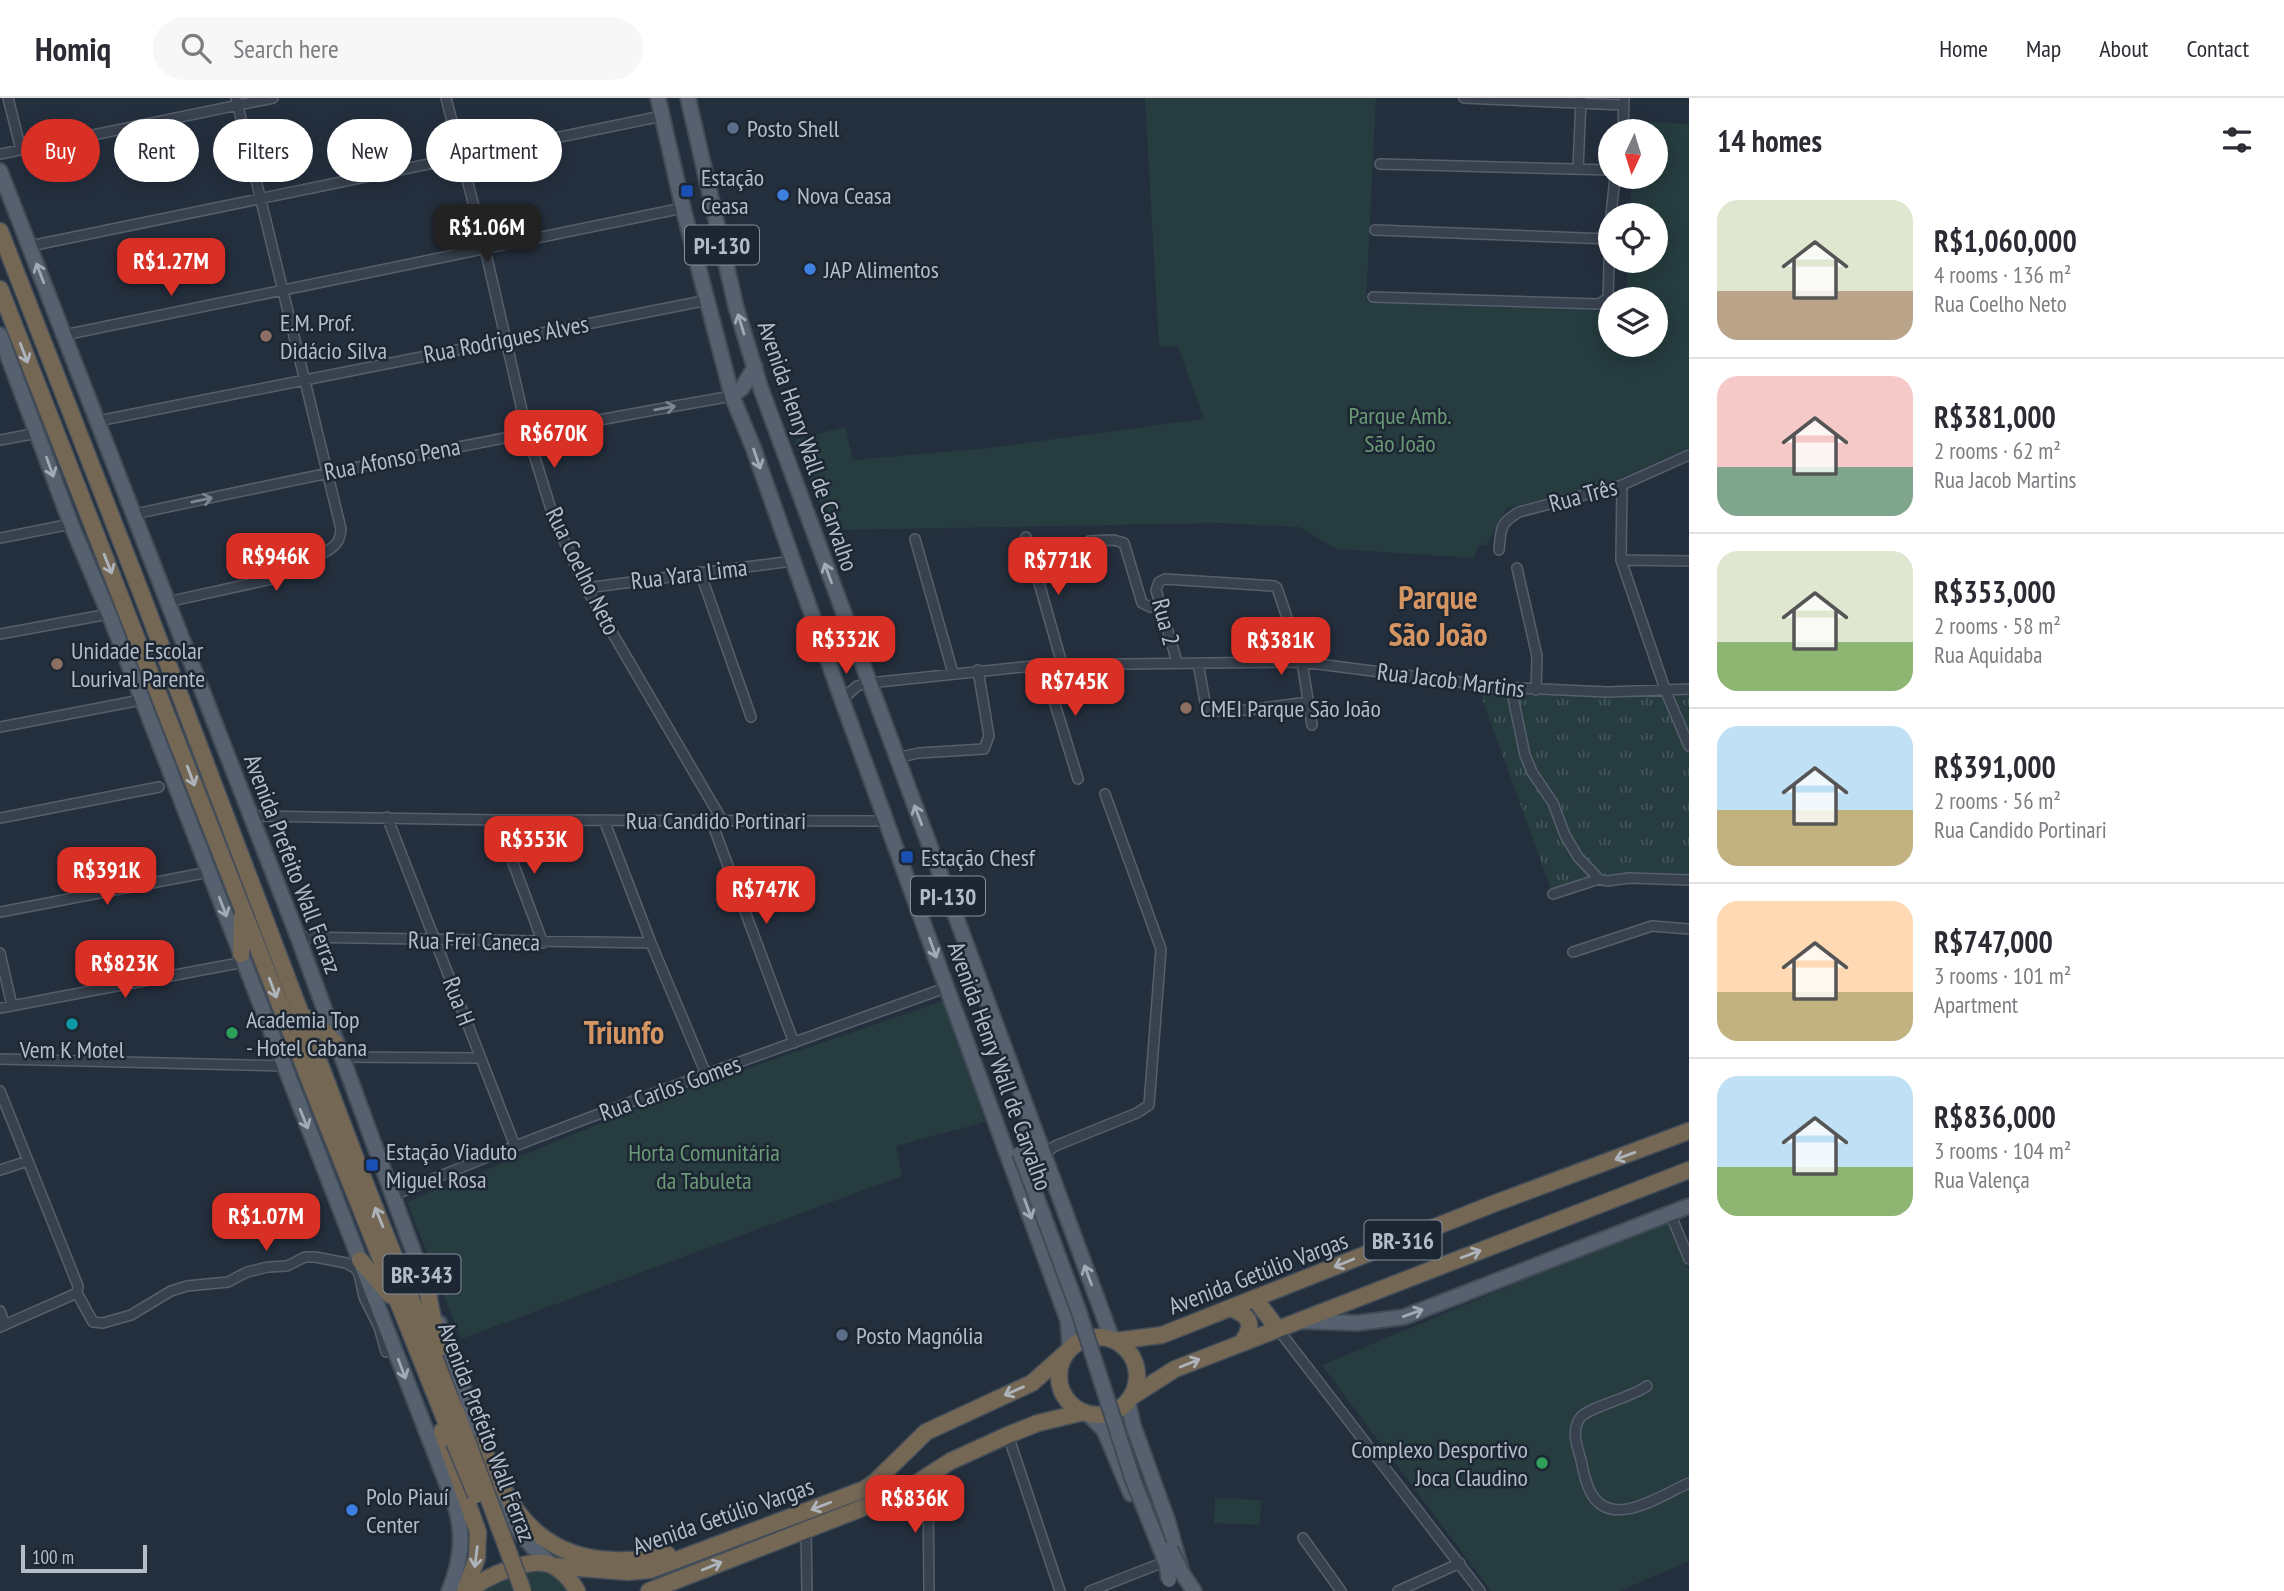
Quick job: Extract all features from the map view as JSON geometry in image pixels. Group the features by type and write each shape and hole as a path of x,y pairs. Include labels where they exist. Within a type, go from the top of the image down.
{"highway":[{"name":"Avenida Prefeito Wall Ferraz","path":"0,231 145,603 443,1396"},
{"name":"Avenida Prefeito Wall Ferraz","path":"0,289 398,1305 467,1442 523,1591"},
{"path":"18,379 38,388"},
{"path":"242,908 243,958"},
{"name":"BR-343","path":"300,1015 316,1023 340,1051"},
{"name":"Avenida Getúlio Vargas","path":"553,1566 640,1572 865,1489 926,1432 1032,1383 1069,1350 1089,1338 1113,1340 1162,1335 1493,1204 1689,1131"},
{"name":"Avenida Getúlio Vargas","path":"649,1591 893,1496 951,1461 1008,1435 1038,1423 1082,1411 1110,1413 1132,1394 1175,1368 1689,1170"},
{"path":"361,1269 398,1305"},
{"path":"427,1289 443,1396"},
{"path":"1255,1298 1277,1328"},
{"path":"1230,1308 1242,1313 1249,1321 1249,1331 1243,1341"},
{"name":"Avenida Henry Wall de Carvalho","path":"1113,1340 1126,1348 1134,1359 1138,1371 1132,1394"},
{"name":"Avenida Henry Wall de Carvalho","path":"1069,1350 1062,1360 1059,1381 1064,1395 1082,1411"},
{"name":"BR-343","path":"443,1396 443,1436 478,1532 477,1558 467,1591"},
{"name":"Avenida Prefeito Wall Ferraz","path":"467,1442 512,1591"},
{"path":"467,1442 518,1513 542,1536 571,1552 600,1560 632,1562 712,1547"},
{"name":"BR-343","path":"467,1591 506,1569 534,1564 553,1566 571,1580 577,1591"}],"main road":[{"name":"Avenida Henry Wall de Carvalho","path":"658,98 683,208 732,396 753,447 1068,1321 1069,1350"},
{"name":"Avenida Henry Wall de Carvalho","path":"688,98 736,307 778,439 1113,1340"},
{"name":"Avenida Prefeito Wall Ferraz","path":"0,171 298,937 394,1195 468,1402 467,1442 489,1475 502,1507 516,1530 553,1566"},
{"path":"1,339 461,1522 460,1556 449,1591"},
{"path":"732,396 742,388 754,368"},
{"path":"1024,1152 1026,1109"},
{"path":"996,1122 1024,1152 1096,1341 1143,1481 1176,1564 1175,1581"},
{"name":"Avenida Getúlio Vargas","path":"1297,1321 1357,1323 1404,1317 1689,1206"},
{"path":"1132,1394 1133,1425 1168,1522 1175,1581"},
{"path":"1082,1411 1104,1430 1110,1441 1159,1564 1175,1581 1194,1591"}],"street":[{"path":"0,154 21,150 8,98"},
{"path":"100,132 237,101 273,98"},
{"name":"Rua Coelho Neto","path":"446,98 451,119"},
{"path":"1464,98 1624,102"},
{"path":"167,601 272,579 334,547 338,543 341,528 237,101"},
{"path":"1578,169 1581,101"},
{"path":"562,137 662,117"},
{"path":"30,246 426,164"},
{"path":"1380,164 1598,170"},
{"name":"Rua Coelho Neto","path":"467,182 507,339 527,432 554,519 586,588 722,820"},
{"path":"64,335 683,208"},
{"path":"1375,230 1598,239"},
{"path":"1373,297 1600,304 1608,298 1608,273"},
{"name":"Rua Rodrigues Alves","path":"98,421 708,300"},
{"name":"Rua Afonso Pena","path":"135,514 527,432 732,396"},
{"path":"0,440 38,433"},
{"name":"Rua Três","path":"1499,550 1501,529 1505,520 1519,512 1622,485 1689,455"},
{"path":"1622,485 1621,561 1666,691 1689,746"},
{"path":"0,538 71,524"},
{"path":"1027,537 1062,664"},
{"path":"915,539 953,673"},
{"path":"1088,541 1114,540 1124,543 1142,603 1150,607 1161,606"},
{"name":"Rua Yara Lima","path":"586,588 792,561"},
{"path":"1621,561 1689,561"},
{"path":"1517,568 1537,656 1536,690"},
{"path":"700,572 751,717"},
{"name":"Rua 2","path":"1177,662 1156,590 1159,582 1166,579 1278,588 1302,662"},
{"path":"0,634 108,614"},
{"name":"Rua Jacob Martins","path":"842,700 857,686 869,683 978,670 1062,664 1177,662 1302,662 1536,690 1689,689"},
{"path":"1302,662 1312,725"},
{"path":"1198,663 1205,702 1212,711 1247,710 1308,702"},
{"path":"1043,665 1078,779"},
{"path":"896,758 919,753 984,748 989,736 978,670"},
{"path":"1511,688 1522,747 1528,763 1553,803 1565,835 1578,858 1599,879"},
{"path":"0,727 141,700"},
{"path":"0,818 159,787"},
{"path":"1043,1155 1055,1146 1137,1114 1149,1105 1161,949 1105,794"},
{"name":"Rua Candido Portinari","path":"251,816 887,821"},
{"name":"Rua H","path":"387,817 515,1146"},
{"path":"497,820 543,943"},
{"path":"604,820 651,943 706,1074"},
{"path":"711,820 794,1043"},
{"path":"0,912 209,872"},
{"path":"1553,894 1599,879 1689,880"},
{"path":"1573,952 1652,926 1689,929"},
{"name":"Rua Frei Caneca","path":"298,937 651,943"},
{"path":"0,954 12,1006"},
{"path":"0,1009 243,958"},
{"name":"Rua Carlos Gomes","path":"394,1195 706,1074 948,987"},
{"path":"340,1051 480,1058"},
{"path":"0,1059 284,1066"},
{"path":"0,1091 78,1286 77,1293 93,1322 103,1324 131,1315 187,1286 228,1282 247,1272 287,1266 304,1257 346,1263 361,1269 364,1297 379,1327 386,1352"},
{"path":"0,1170 28,1161"},
{"path":"1670,1213 1689,1259"},
{"path":"0,1311 3,1326 77,1293"},
{"path":"1277,1328 1480,1591"},
{"path":"1647,1386 1627,1398 1589,1411 1580,1418 1575,1436 1590,1493 1605,1506 1623,1511 1689,1483"},
{"path":"1008,1435 1060,1591"},
{"path":"928,1477 929,1591"},
{"path":"806,1529 807,1591"},
{"path":"1303,1538 1341,1591"},
{"path":"1398,1591 1460,1563"},
{"path":"1090,1591 1159,1564"}],"green space":[{"name":"Parque Amb. São João","path":"1145,98 1376,98 1366,302 1598,311 1598,357 1668,357 1668,287 1627,287 1627,273 1668,273 1668,203 1631,203 1631,189 1668,189 1668,123 1689,124 1689,448 1605,485 1507,508 1486,545 1478,545 1474,558 1336,549 1299,527 1219,523 831,530 794,440 845,427 853,460 989,448 1204,419 1178,346 1159,347"},
{"path":"1478,687 1689,689 1689,878 1646,874 1552,892"},
{"name":"Horta Comunitária da Tabuleta","path":"946,1000 985,1122 896,1146 902,1176 461,1339 407,1202 668,1096"},
{"name":"Complexo Desportivo Joca Claudino","path":"1667,1220 1689,1271 1689,1561 1620,1591 1491,1591 1322,1365"},
{"path":"1215,1498 1261,1500 1260,1525 1214,1523"},
{"path":"534,1571 555,1576 570,1591 479,1591 508,1575"}],"place":[{"name":"Posto Shell","path":"733,128"},
{"name":"Estação Ceasa","path":"687,191"},
{"name":"Nova Ceasa","path":"783,195"},
{"name":"JAP Alimentos","path":"810,269"},
{"name":"E.M. Prof. Didácio Silva","path":"266,336"},
{"name":"Unidade Escolar Lourival Parente","path":"57,664"},
{"name":"CMEI Parque São João","path":"1186,708"},
{"name":"Estação Chesf","path":"907,857"},
{"name":"Vem K Motel","path":"72,1024"},
{"name":"Academia Top - Hotel Cabana","path":"232,1033"},
{"name":"Estação Viaduto Miguel Rosa","path":"372,1165"},
{"name":"Posto Magnólia","path":"842,1335"},
{"name":"Complexo Desportivo Joca Claudino","path":"1542,1463"},
{"name":"Polo Piauí Center","path":"352,1510"}],"district":[{"name":"Parque São João","path":"1438,616"},
{"name":"Triunfo","path":"624,1032"}]}
